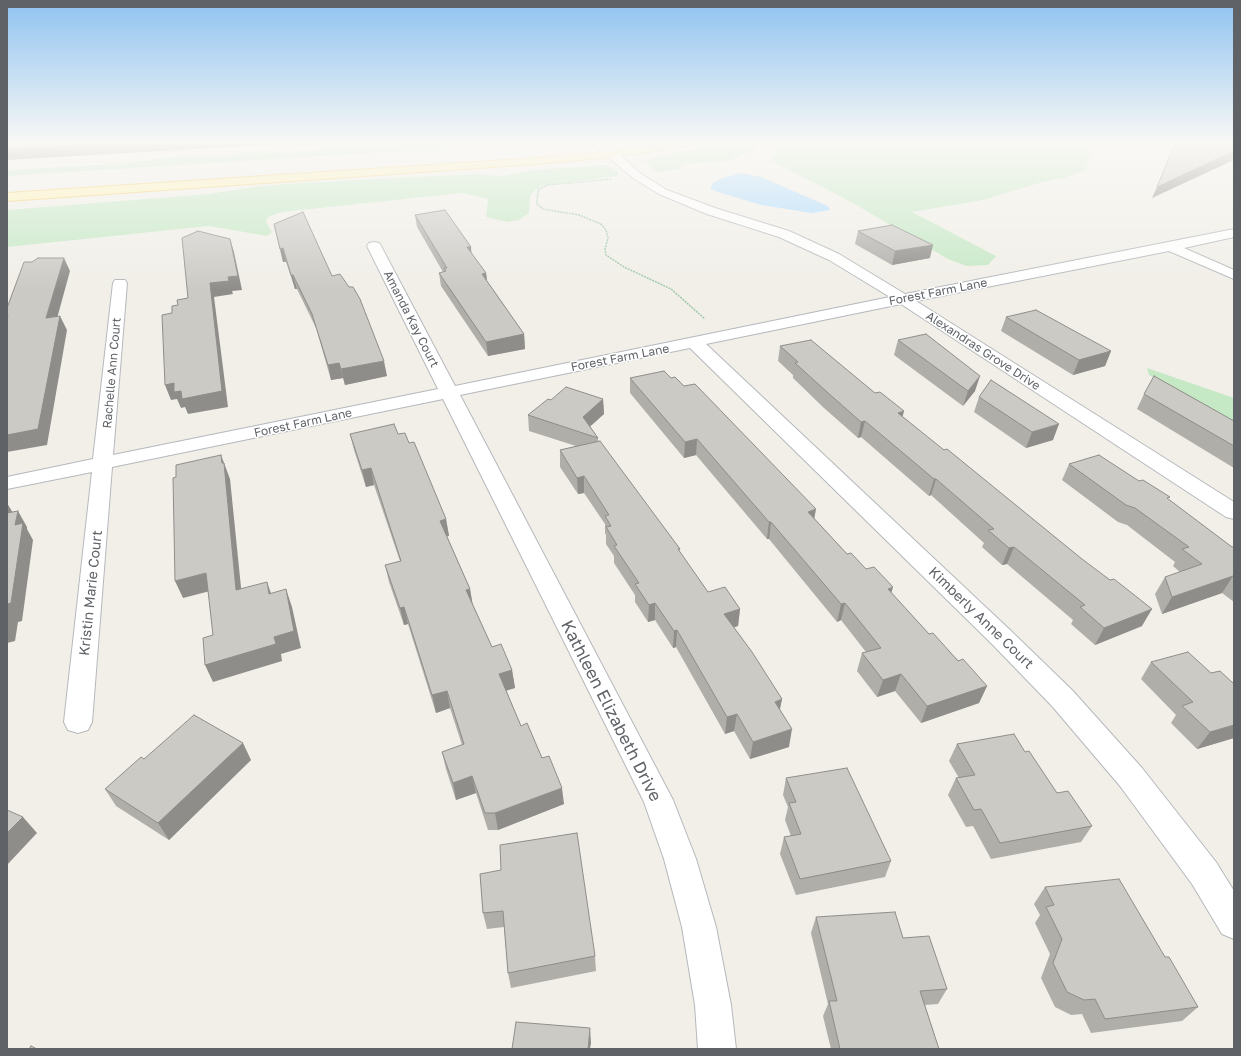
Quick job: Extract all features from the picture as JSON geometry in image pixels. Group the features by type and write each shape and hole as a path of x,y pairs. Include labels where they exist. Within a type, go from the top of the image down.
{"main road":[{"path":"7,197 76,192"}],"street":[{"name":"Alexandras Grove Drive","path":"664,192 682,201 762,226 810,244 834,257 903,299 1234,512"},
{"name":"Forest Farm Lane","path":"7,483 297,425 449,392 695,343 903,299 1170,247 1234,233"},
{"name":"Amanda Kay Court","path":"374,246 449,392"},
{"path":"1170,247 1234,275"},
{"name":"Rachelle Ann Court","path":"103,463 120,283"},
{"name":"Kimberly Anne Court","path":"695,343 1002,637 1062,698 1131,777 1204,873 1234,922"},
{"name":"Kathleen Elizabeth Drive","path":"449,392 658,800 680,859 699,927 713,1005 717,1049"},
{"name":"Kristin Marie Court","path":"78,722 103,463"}],"path":[{"path":"538,192 537,204 543,209 579,215 601,224 606,230 608,238 604,249 606,255 624,267 671,288 724,337"}],"green space":[{"path":"220,192 533,192 530,196 529,213 519,220 507,222 486,217 488,199 462,193 282,212 268,217 266,222 272,232 267,236 209,226 7,247 7,210"},
{"path":"832,192 1008,192 983,200 912,212 996,256 988,265 967,266 948,259"},
{"path":"1147,368 1234,398 1234,423 1149,375"}],"water":[{"path":"719,192 796,192 828,206 830,210 812,213 761,205"}],"building":[{"path":"445,210 471,247 467,247 486,273 482,274 524,334 486,342 439,273 446,271 444,268 447,268 415,215"},
{"path":"303,212 332,276 340,274 349,287 353,287 360,299 384,361 341,369 339,363 328,365 312,314 293,275 291,275 283,248 280,249 274,224"},
{"path":"892,225 933,245 895,251 858,231"},
{"path":"198,231 230,239 238,276 228,277 229,281 210,283 222,391 182,399 181,391 174,392 174,383 165,385 162,315 172,313 172,306 178,305 177,300 188,298 182,238"},
{"path":"38,258 64,258 46,318 60,316 38,429 7,435 7,308 24,262 32,262"},
{"path":"1036,310 1111,351 1079,360 1006,317"},
{"path":"926,334 980,376 968,391 898,340"},
{"path":"811,340 875,393 880,392 904,411 898,413 944,450 947,449 1082,559 1110,580 1114,579 1152,609 1104,628 1080,607 1085,605 1014,547 1009,548 988,530 994,529 865,421 861,422 795,363 798,362 780,346"},
{"path":"664,371 671,378 675,377 684,386 695,384 816,509 808,512 847,554 851,553 866,569 874,567 893,587 888,589 929,634 933,633 958,661 963,659 987,686 927,706 901,674 883,680 862,653 881,648 845,603 841,604 697,439 685,442 630,378"},
{"path":"1154,376 1234,421 1234,446 1144,394"},
{"path":"991,380 1059,424 1032,432 979,397"},
{"path":"566,387 603,399 583,417 598,438 528,415 548,399 551,400"},
{"path":"394,424 398,434 405,433 409,443 414,442 446,519 440,521 470,589 466,590 492,647 501,644 512,670 499,674 521,726 527,723 542,758 549,756 562,788 495,813 485,813 472,776 453,783 442,752 464,744 447,691 432,695 404,607 400,608 385,565 401,561 371,468 362,470 350,434"},
{"path":"600,441 680,549 678,549 708,592 725,587 740,609 724,614 752,652 782,699 775,702 792,729 753,742 737,714 727,717 677,630 674,631 655,603 649,605 635,584 639,583 614,546 617,545 606,527 611,526 605,516 609,515 584,476 577,478 560,450"},
{"path":"221,455 222,463 224,463 236,590 267,582 269,594 286,589 294,631 274,637 276,644 205,665 203,638 213,635 206,573 175,581 173,478 176,477 176,465"},
{"path":"1099,455 1139,481 1143,480 1170,497 1167,498 1234,547 1234,577 1233,576 1172,597 1165,577 1202,564 1182,549 1189,547 1135,508 1126,505 1069,464"},
{"path":"18,511 15,525 23,523 11,603 7,604 7,513"},
{"path":"1188,652 1211,673 1220,671 1234,684 1234,725 1210,732 1182,706 1193,702 1151,662"},
{"path":"194,715 243,743 158,823 105,789 141,757 144,759"},
{"path":"1014,734 1025,752 1029,751 1057,793 1068,791 1092,826 1000,843 981,809 974,810 956,778 975,775 957,744"},
{"path":"847,768 891,861 800,879 784,837 801,834 789,803 796,802 786,778"},
{"path":"7,810 23,817 7,833"},
{"path":"577,833 595,956 508,973 503,911 483,913 480,874 501,870 500,845"},
{"path":"1119,879 1165,957 1169,957 1198,1007 1105,1019 1095,999 1084,1000 1067,992 1053,963 1062,939 1046,907 1054,905 1045,887"},
{"path":"895,912 903,938 929,936 947,989 920,991 939,1049 840,1049 829,1001 837,1001 816,917"},
{"path":"516,1022 590,1028 588,1049 512,1049"},
{"path":"31,1046 37,1049 29,1049"}]}
